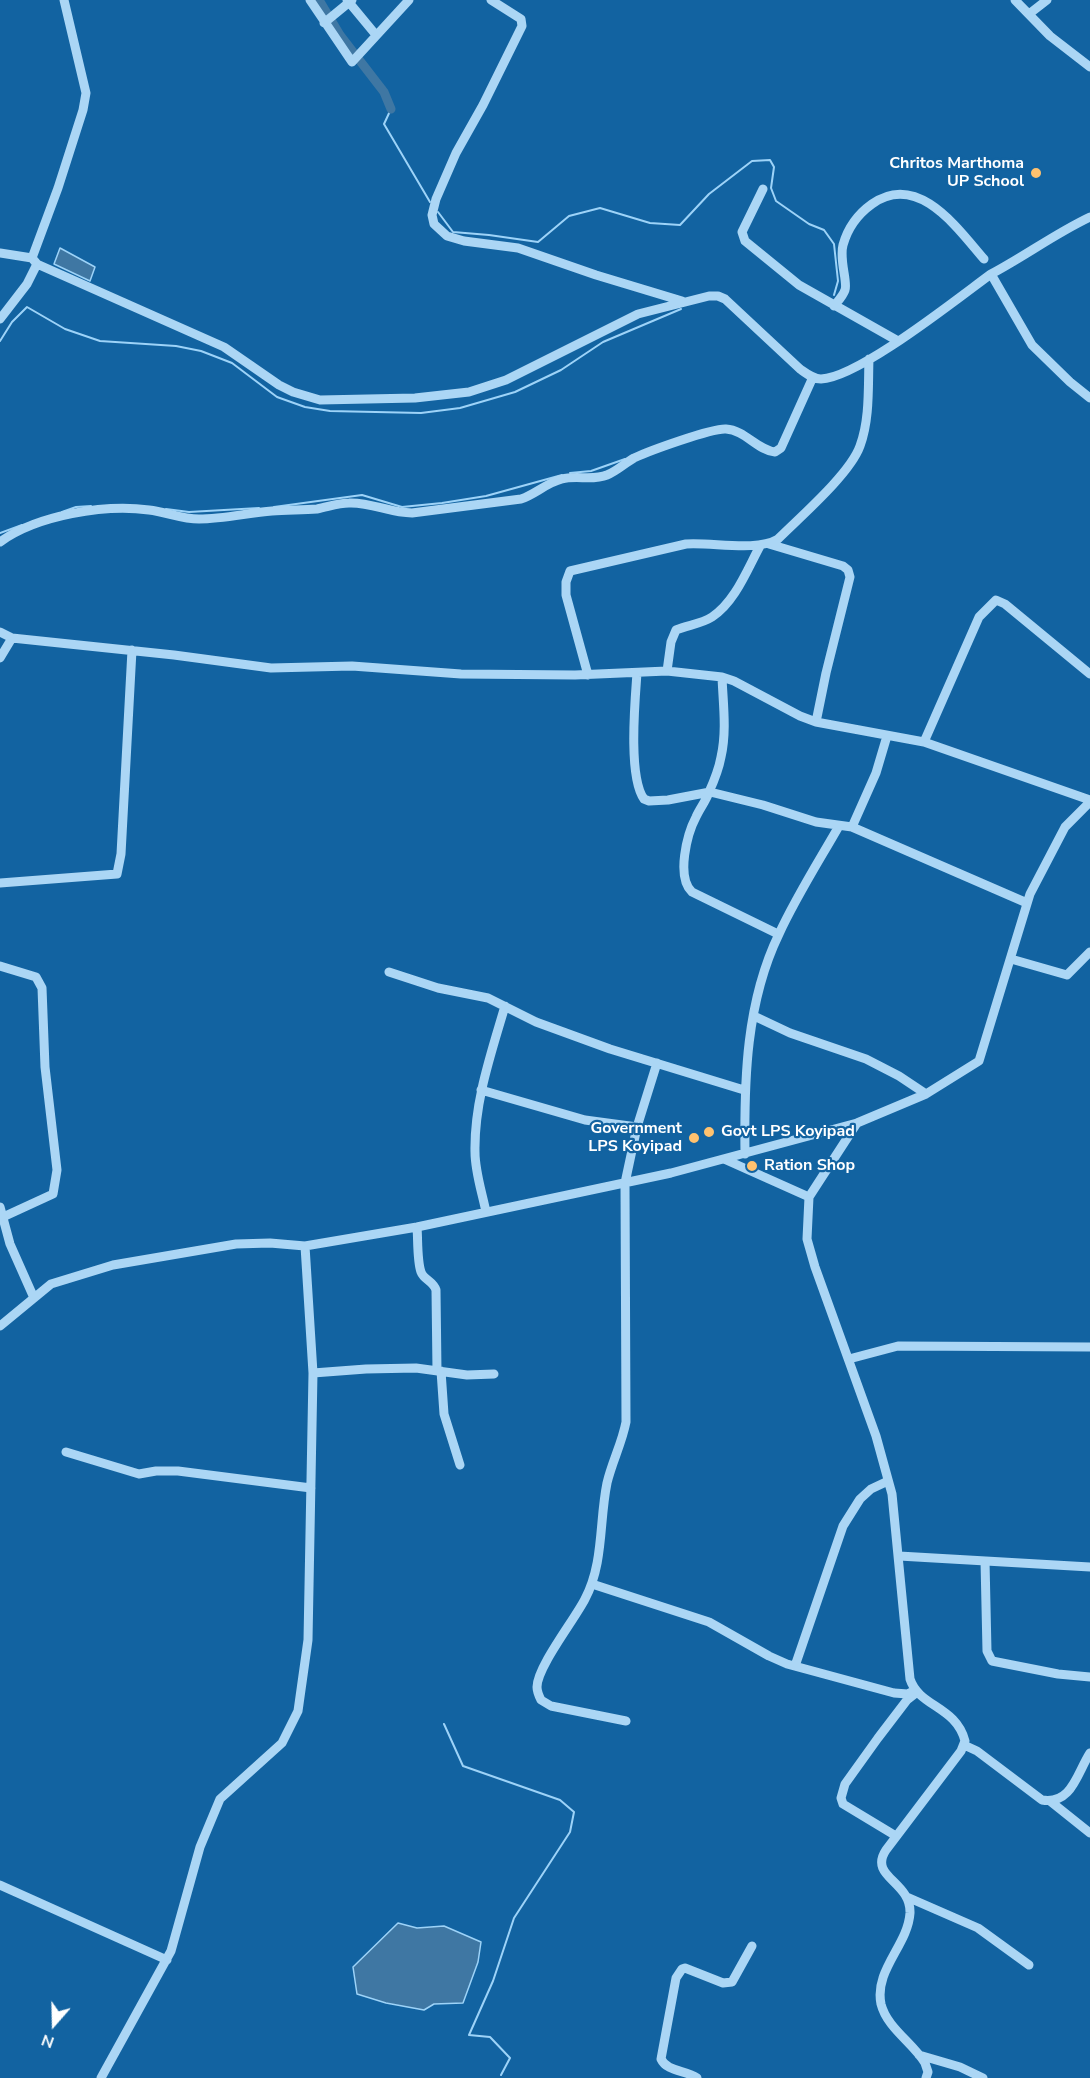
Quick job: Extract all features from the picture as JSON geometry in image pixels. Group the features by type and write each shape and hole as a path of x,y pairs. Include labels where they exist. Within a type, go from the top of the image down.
{"street":[{"path":"0,319 27,284 84,110 86,93 64,0"},
{"path":"309,0 352,62 409,0"},
{"path":"491,0 521,19 522,26 483,105 456,153 436,199 432,215 435,224 447,236 464,241 518,248 604,278 685,301"},
{"path":"1015,0 1050,36 1088,63"},
{"path":"1029,14 1047,0"},
{"path":"324,22 349,1 376,35"},
{"path":"763,189 742,232 745,241 799,285 898,341"},
{"path":"834,306 845,291 841,260 843,245 850,227 863,211 879,199 893,194 906,195 938,208 984,259"},
{"path":"0,253 34,261 224,347 293,392 320,400 415,398 469,392 506,380 638,314 709,296 725,299 801,369 813,377 824,379 869,359 898,341 991,274 1020,259 1066,228 1090,217"},
{"path":"991,274 1032,345 1090,398"},
{"path":"667,671 671,642 676,630 705,621 718,612 731,598 764,545 778,539 848,466 859,447 865,427 869,359"},
{"path":"0,542 50,519 75,512 117,508 149,510 197,519 292,511 346,503 412,513 521,499 546,484 559,480 571,477 601,477 634,458 711,430 738,431 766,449 775,452 781,448 813,377"},
{"path":"588,675 566,595 566,582 570,571 686,544 764,545 843,566 848,570 850,576 816,722"},
{"path":"924,742 979,617 996,600 1005,604 1090,674"},
{"path":"0,632 12,638 132,650 271,668 352,666 461,674 588,675 667,671 722,677 816,722 924,742 1090,801 1065,827 1030,894 979,1062 926,1094 857,1123 745,1154 671,1173 417,1227 305,1245 236,1244 113,1265 51,1284 0,1326"},
{"path":"0,658 12,638"},
{"path":"0,883 117,874 132,650"},
{"path":"637,673 634,737 640,794 644,799 650,801 685,798 710,792 764,805 816,822 852,826 1028,903"},
{"path":"722,677 724,736 721,757 710,792 689,831 684,872 688,888 778,934"},
{"path":"852,826 876,773 887,736"},
{"path":"745,1154 744,1090 757,993 778,934 839,826"},
{"path":"1011,959 1067,975 1090,952"},
{"path":"0,966 36,977 42,988 45,1067 57,1170 53,1194 1,1212 10,1244 34,1298"},
{"path":"389,972 438,988 488,998 536,1022 744,1090"},
{"path":"486,1212 475,1152 481,1090 505,1006"},
{"path":"754,1016 790,1033 866,1059 899,1076 926,1094"},
{"path":"626,1722 551,1706 541,1700 537,1689 542,1672 592,1584 599,1555 607,1485 626,1422 625,1183 637,1127 657,1063"},
{"path":"481,1090 585,1120 637,1127"},
{"path":"857,1123 809,1197 807,1239 876,1436 892,1494 910,1679 916,1691 955,1720 963,1733 964,1745 883,1854 882,1867 903,1890 907,1897 910,1915 881,1985 881,2001 887,2018 919,2055 927,2068 926,2078"},
{"path":"724,1159 809,1197"},
{"path":"417,1227 420,1270 424,1277 434,1284 436,1290 439,1371 444,1414 460,1465"},
{"path":"101,2078 171,1951 200,1847 220,1799 282,1743 298,1711 308,1640 313,1373 305,1245"},
{"path":"849,1359 897,1346 1090,1347"},
{"path":"313,1373 416,1368 467,1375 494,1374"},
{"path":"66,1452 139,1474 178,1471 311,1488"},
{"path":"795,1666 843,1526 860,1499 871,1489 888,1481"},
{"path":"899,1556 1090,1567"},
{"path":"985,1561 987,1651 992,1661 1058,1674 1090,1677"},
{"path":"592,1584 709,1622 769,1656 795,1666 894,1693 908,1694 916,1691"},
{"path":"896,1836 843,1804 842,1792 878,1738 916,1691"},
{"path":"964,1745 1042,1800 1050,1801 1066,1795 1090,1753"},
{"path":"1050,1801 1090,1833"},
{"path":"0,1885 166,1960"},
{"path":"907,1897 978,1928 1029,1965"},
{"path":"698,2078 672,2069 661,2059 660,2053 679,1973 685,1968 723,1983 732,1982 752,1946"},
{"path":"919,2055 960,2067 983,2078"},
{"path":"960,2067 965,2078"}],"water":[{"path":"60,248 95,267 90,281 54,264"},
{"path":"398,1923 417,1928 444,1926 481,1942 478,1962 463,2003 434,2004 424,2010 386,2003 357,1994 353,1967"}],"waterway":[{"path":"319,0 340,35 384,92 391,109"},
{"path":"391,109 384,124 430,202"},
{"path":"438,212 453,232 538,242 569,216 600,208 650,223 680,225 709,194 752,161 770,160 774,167 771,188 776,201 809,224 824,230 834,244 838,281 834,295"},
{"path":"0,341 12,322 27,307 65,329 100,341 176,346 201,351 232,363 277,397 305,407 330,411 421,413 460,408 515,392 561,370 603,342 681,309"},
{"path":"570,473 591,471 625,459"},
{"path":"274,507 362,495 402,507 442,503 486,496 562,475"},
{"path":"62,512 76,507 91,506"},
{"path":"166,509 189,512 259,508"},
{"path":"0,533 22,525"},
{"path":"444,1724 463,1766 560,1800 574,1812 570,1832 514,1918 493,1981 469,2035 490,2037 510,2058 501,2075"}],"place":[{"name":"Chritos Marthoma UP School","path":"1036,173"},
{"name":"Govt LPS Koyipad","path":"709,1132"},
{"name":"Government LPS Koyipad","path":"694,1138"},
{"name":"Ration Shop","path":"752,1166"}]}
